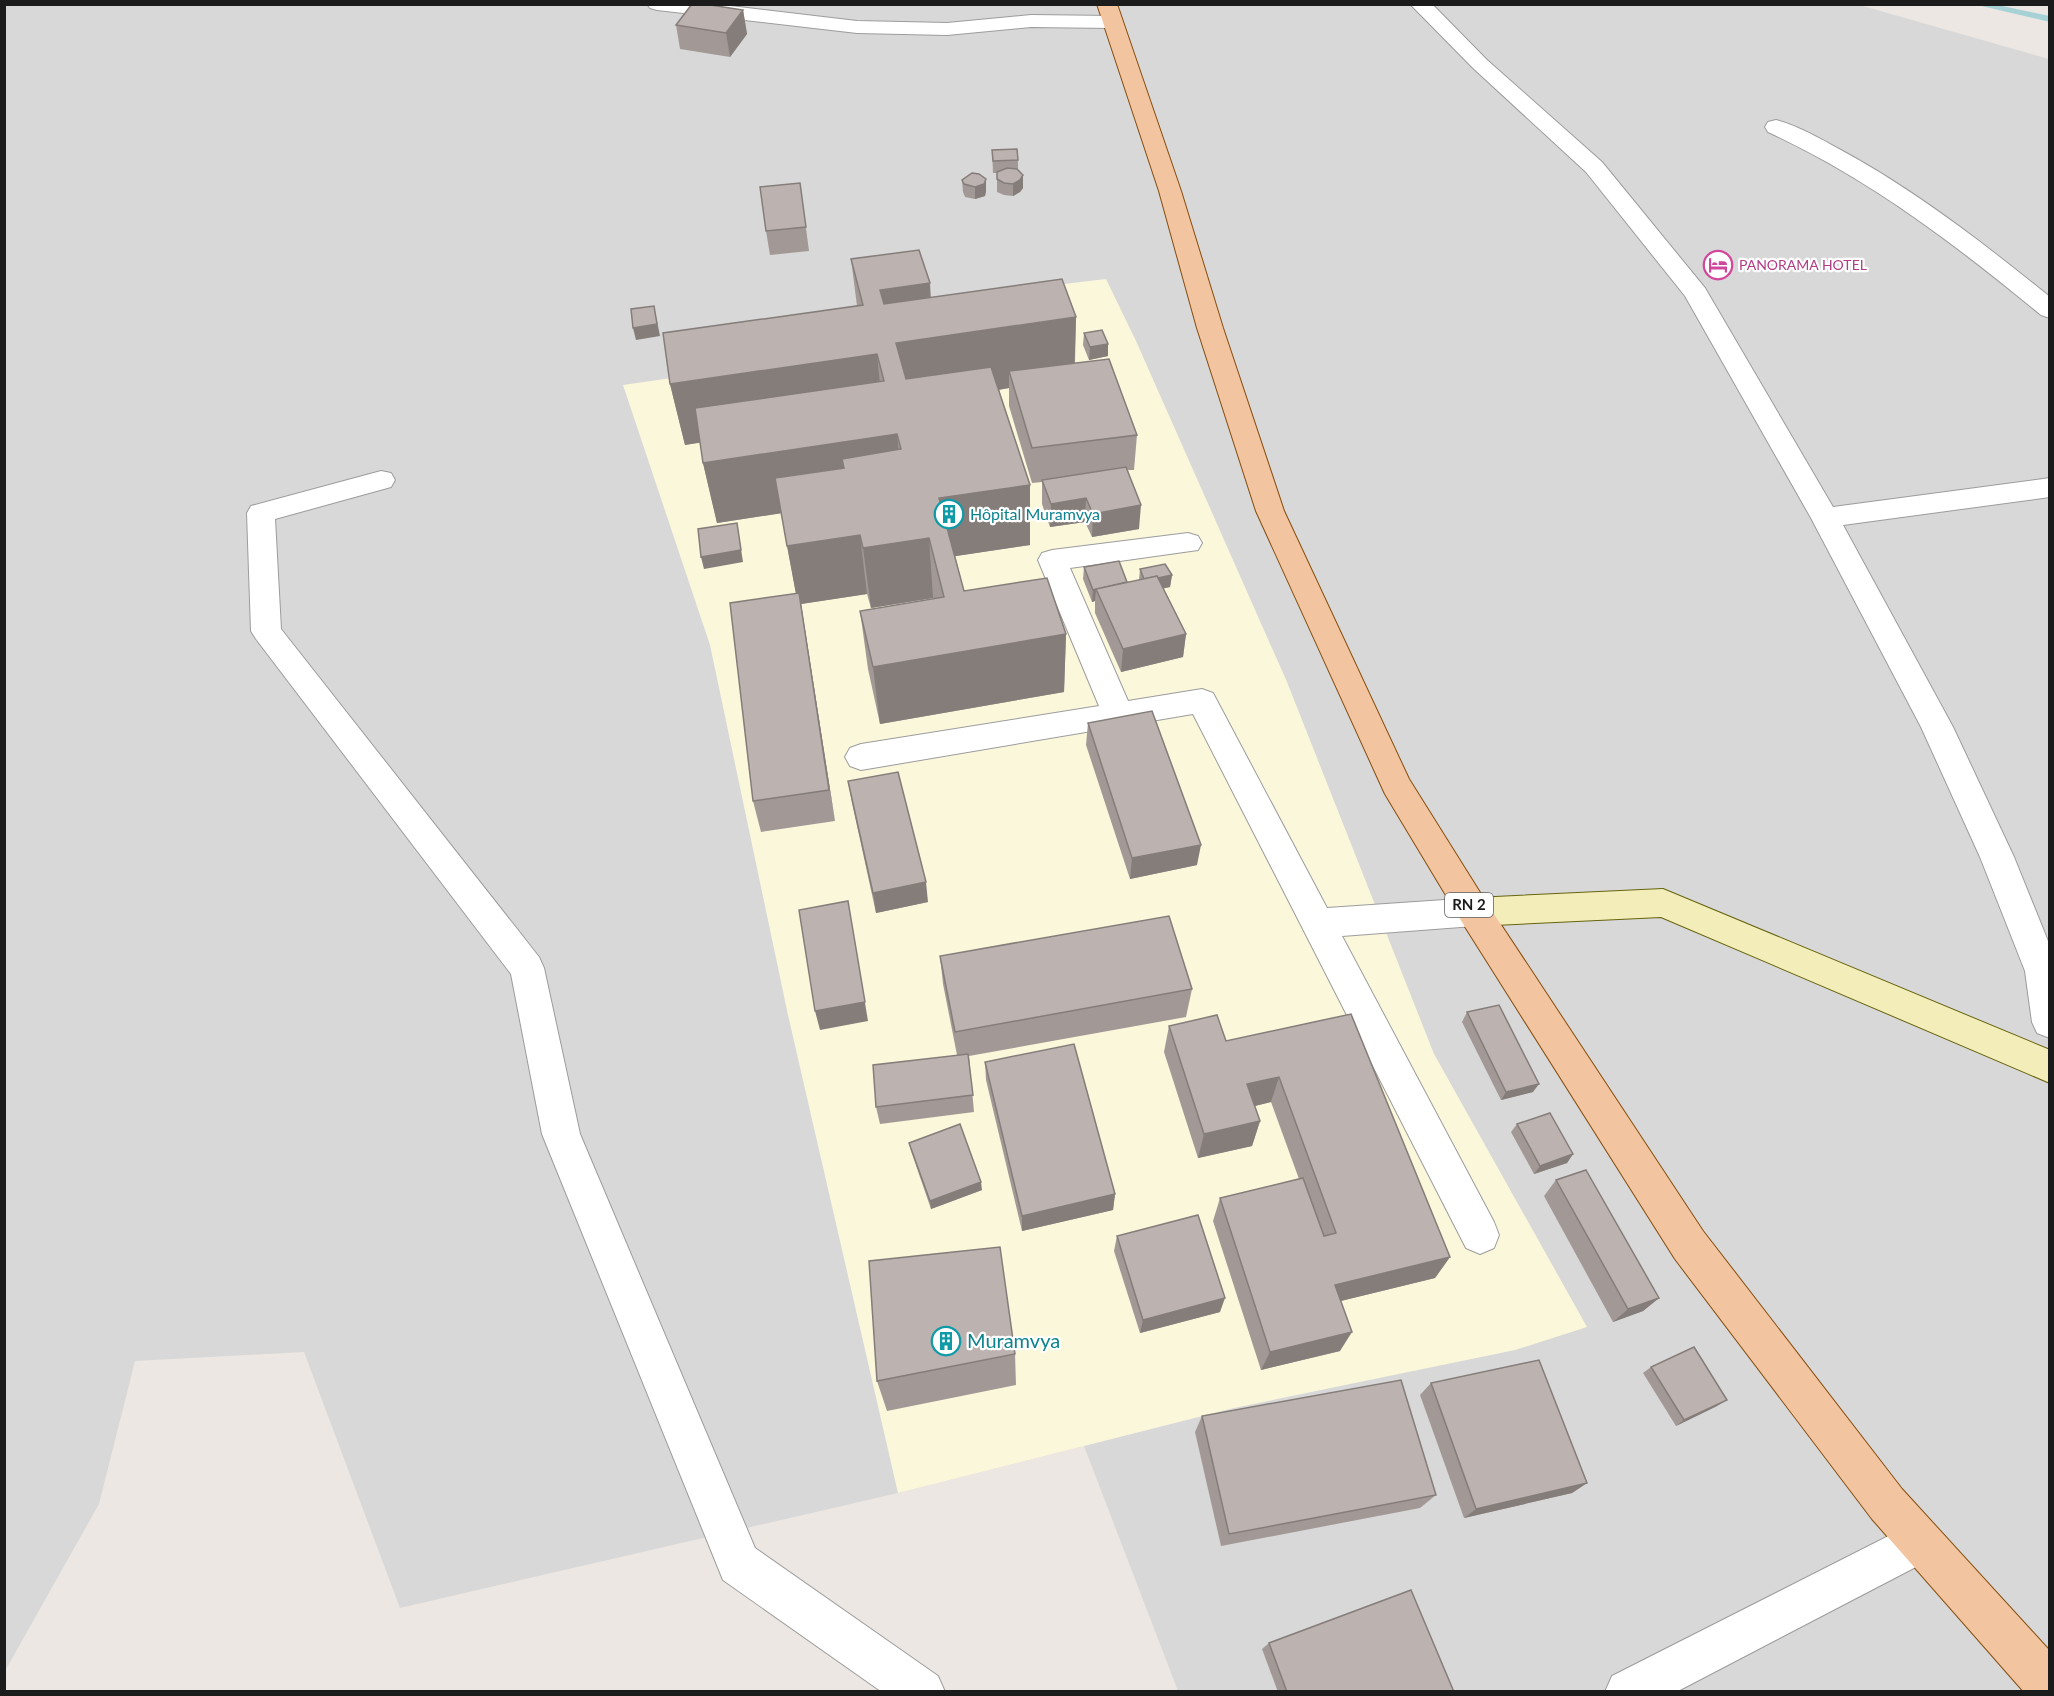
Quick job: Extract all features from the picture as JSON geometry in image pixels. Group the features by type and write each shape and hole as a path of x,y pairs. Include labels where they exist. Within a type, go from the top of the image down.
{"main road":[{"name":"RN 2","path":"1110,13 1170,191 1210,328 1270,511 1326,637 1396,784 1474,912 1689,1245 1880,1495 2049,1686"}],"street":[{"path":"657,4 857,27 925,29 947,29 1110,13"},
{"path":"1420,4 1594,167 1696,293 1825,518 1937,727 1997,857 2042,971 2049,1022"},
{"path":"1776,127 1819,145 1906,197 2049,310"},
{"path":"381,480 261,513 266,631 527,969 561,1134 739,1564 922,1692"},
{"path":"1825,518 2049,488"},
{"path":"1118,715 1052,560 1188,543"},
{"path":"861,757 1202,701 1480,1235"},
{"path":"1319,923 1474,912 1663,903 2049,1067"},
{"path":"1628,1692 1920,1542"}],"shaded area":[{"path":"1856,4 2049,59 2049,1691 1178,1691 1084,1446 898,1493 400,1608 304,1352 135,1361 99,1504 5,1671 5,5"},
{"path":"1106,279 1136,341 1287,682 1434,1054 1587,1327 1515,1350 1234,1408 898,1493 788,1015 710,645 623,385 845,353 840,311"}],"building":[{"path":"692,4 743,10 726,33 676,25"},
{"path":"1017,149 1018,160 993,161 992,150"},
{"path":"1007,168 1017,169 1023,175 1020,180 1013,184 997,179 997,172"},
{"path":"972,173 979,174 986,179 984,184 975,187 964,184 962,180"},
{"path":"800,183 806,227 766,231 760,187"},
{"path":"919,250 930,283 880,290 884,304 1062,279 1076,317 896,343 906,379 991,367 1030,485 939,498 964,591 1047,578 1066,634 873,667 860,611 944,597 929,538 863,548 860,535 787,546 775,478 844,468 842,459 901,449 897,434 703,463 695,408 884,381 877,354 670,384 663,333 863,305 851,259"},
{"path":"654,306 657,324 633,328 631,309"},
{"path":"1102,330 1108,344 1090,347 1084,333"},
{"path":"1109,359 1137,435 1032,448 1009,371"},
{"path":"1126,467 1141,505 1093,514 1086,498 1051,504 1042,480"},
{"path":"737,523 741,550 701,557 698,529"},
{"path":"1119,561 1127,582 1093,590 1084,567"},
{"path":"1165,564 1172,575 1144,579 1140,569"},
{"path":"1157,576 1186,634 1123,649 1096,589"},
{"path":"799,593 829,790 753,801 730,603"},
{"path":"1152,711 1201,845 1132,858 1088,723"},
{"path":"898,772 926,882 873,893 848,781"},
{"path":"848,901 865,1002 815,1011 799,910"},
{"path":"1169,916 1192,989 955,1032 940,956"},
{"path":"1499,1005 1539,1084 1506,1092 1467,1012"},
{"path":"1351,1014 1450,1257 1335,1285 1352,1332 1270,1352 1220,1198 1303,1178 1324,1236 1336,1233 1279,1077 1247,1084 1260,1121 1204,1134 1169,1026 1217,1015 1226,1041"},
{"path":"1074,1044 1115,1194 1022,1216 985,1062"},
{"path":"968,1054 973,1095 876,1107 873,1065"},
{"path":"1550,1113 1573,1154 1540,1166 1517,1124"},
{"path":"960,1124 981,1182 930,1201 909,1143"},
{"path":"1586,1170 1659,1298 1628,1309 1556,1180"},
{"path":"1198,1215 1225,1298 1143,1320 1117,1236"},
{"name":"Muramvya","path":"1000,1247 1015,1354 877,1381 869,1261"},
{"path":"1694,1347 1727,1400 1684,1420 1651,1367"},
{"path":"1539,1360 1587,1483 1476,1509 1431,1383"},
{"path":"1401,1380 1436,1495 1229,1534 1202,1416"},
{"path":"1411,1590 1454,1692 1287,1692 1269,1643"}],"waterway":[{"path":"1977,4 2050,19"}],"place":[{"name":"PANORAMA HOTEL","path":"1718,265"},
{"name":"Hôpital Muramvya","path":"949,514"},
{"name":"Muramvya","path":"946,1341"}]}
